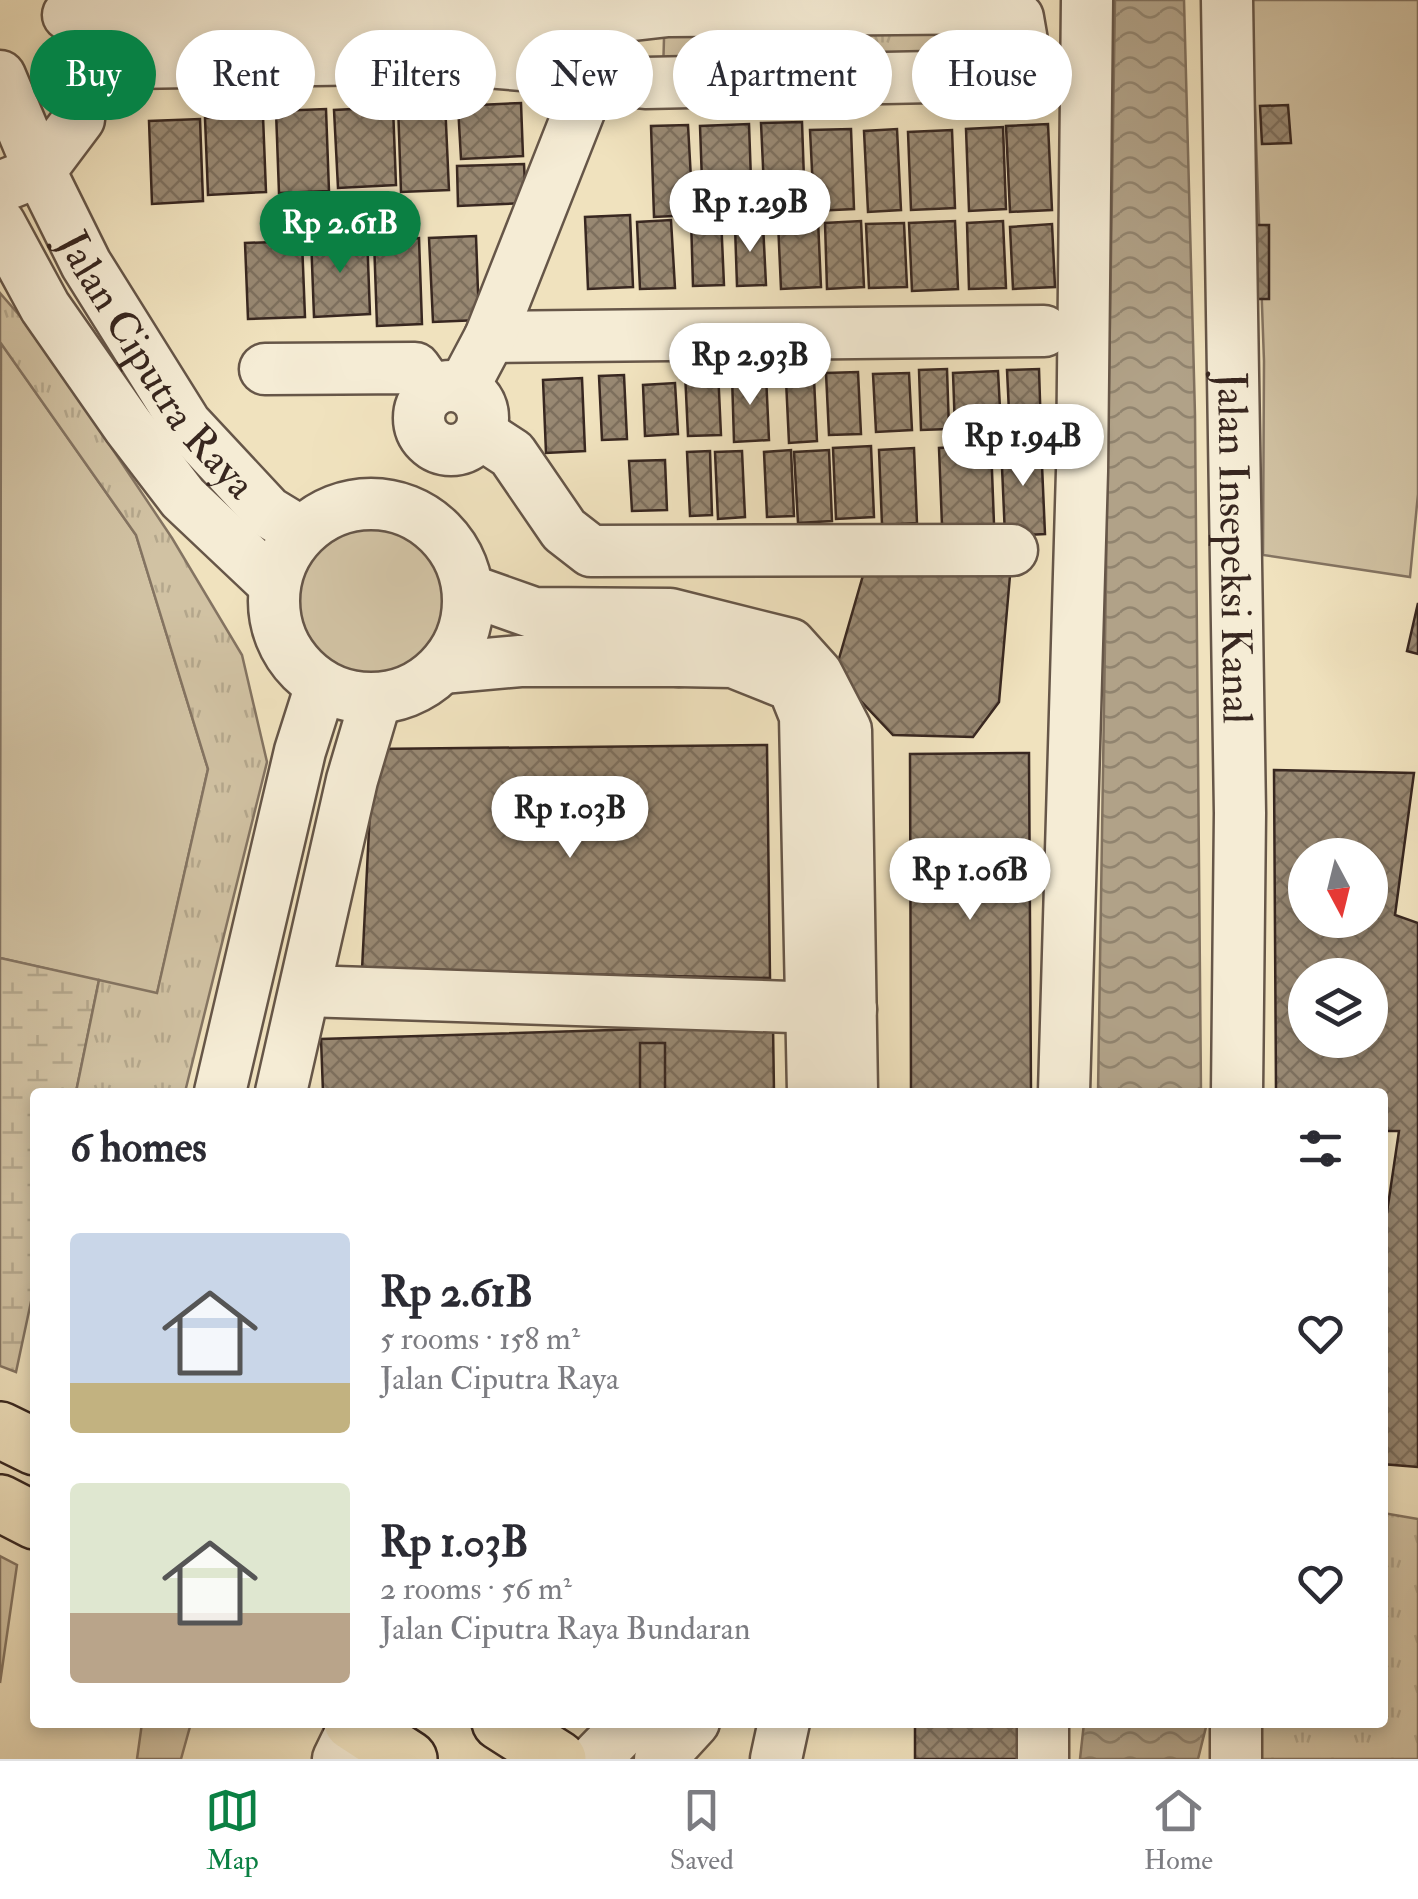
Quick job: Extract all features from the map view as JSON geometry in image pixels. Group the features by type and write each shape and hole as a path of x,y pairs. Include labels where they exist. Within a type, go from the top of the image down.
{"main road":[{"path":"0,1430 30,1445"},
{"path":"0,1503 30,1519"},
{"path":"509,1728 558,1759"},
{"path":"348,1735 404,1758"}],"street":[{"path":"1064,1088 1082,452 1087,0"},
{"name":"Jalan Insepeksi Kanal","path":"1228,0 1240,813 1238,1088"},
{"path":"72,30 60,7 668,11 1000,8 1018,18 1022,41 1014,66 982,76 653,83"},
{"path":"156,63 436,58 516,64"},
{"name":"Jalan Ciputra Raya","path":"0,76 20,179 86,264 186,424 268,512 301,532"},
{"path":"20,179 78,120"},
{"path":"459,381 574,120"},
{"name":"Jalan Ciputra Raya","path":"0,224 46,308 138,441 183,498 274,584"},
{"path":"265,370 459,381 1044,332"},
{"path":"459,381 564,530 591,552 1012,550"},
{"path":"364,504 398,507 430,523 454,548 468,590 466,628 442,668 421,685 376,699 347,696 321,685 296,664 278,635 273,610 274,584 284,556 301,532 330,512 364,504"},
{"path":"468,590 534,613 674,638 790,644 817,674 826,723 831,1009 815,1088"},
{"path":"442,668 520,661 674,638"},
{"path":"221,1088 300,751 321,685"},
{"path":"282,1088 352,780 376,699"},
{"path":"306,992 831,1009"},
{"path":"831,1009 851,1088"},
{"path":"237,1032 293,1044"},
{"path":"595,1759 625,1728"},
{"path":"660,1759 688,1728"},
{"path":"776,1759 783,1728"},
{"path":"1043,1759 1044,1728"},
{"path":"1236,1728 1236,1759"}],"green space":[{"path":"1251,0 1418,0 1418,494 1410,577 1263,555 1264,361"},
{"path":"665,3 1026,3 1026,30 912,30 912,77 892,77 892,30 673,30 673,74 663,74"},
{"path":"0,293 91,417 172,538 242,655 267,762 186,1088 77,1088 99,980 157,993 208,769 136,535 0,342"},
{"path":"1,343 136,535 208,769 157,994 0,958"},
{"path":"371,522 400,528 425,545 442,570 448,599 442,628 425,653 400,670 371,676 342,670 317,653 300,628 294,599 300,570 317,545 342,528"},
{"path":"0,958 99,980 77,1088 30,1088 30,1306 16,1372 0,1366"},
{"path":"1388,1514 1418,1519 1418,1759 1252,1759 1252,1728 1388,1728"},
{"path":"0,1556 17,1565 0,1683"},
{"path":"141,1728 190,1728 181,1759 137,1759"}],"water":[{"path":"1115,0 1184,0 1195,415 1201,1088 1098,1088"},
{"path":"1083,1728 1206,1728 1198,1759 1080,1759"}],"building":[{"path":"516,103 516,120 522,120 523,156 461,159 459,120 496,120 496,104"},
{"path":"1288,105 1291,143 1262,144 1260,106"},
{"path":"315,109 326,109 329,191 279,193 276,120 315,120"},
{"path":"334,110 335,120 394,120 396,185 338,188"},
{"path":"200,120 203,201 152,204 149,121"},
{"path":"205,120 263,120 266,192 208,195"},
{"path":"399,120 446,120 449,190 401,192"},
{"path":"802,122 805,208 765,210 761,123"},
{"path":"749,124 752,208 703,210 700,126"},
{"path":"1048,124 1052,210 1010,212 1006,126"},
{"path":"688,125 693,215 654,217 651,126"},
{"path":"1003,127 1006,209 969,211 966,129"},
{"path":"851,129 854,209 814,211 810,130"},
{"path":"897,129 901,210 868,212 864,131"},
{"path":"952,130 955,208 911,210 908,132"},
{"path":"524,164 526,203 458,206 457,166"},
{"path":"630,215 633,287 588,289 585,217"},
{"path":"721,217 724,285 693,286 691,218"},
{"path":"671,220 675,288 640,289 637,222"},
{"path":"818,220 821,287 781,289 778,222"},
{"path":"861,221 864,287 827,289 825,223"},
{"path":"955,221 958,289 912,291 909,223"},
{"path":"1003,221 1006,288 969,289 967,223"},
{"path":"904,223 907,287 869,288 866,224"},
{"path":"763,224 766,285 737,286 735,226"},
{"path":"1052,224 1055,287 1013,289 1010,227"},
{"path":"1246,225 1269,225 1269,299 1246,299"},
{"path":"367,234 370,314 314,317 311,237"},
{"path":"476,236 479,320 433,322 429,238"},
{"path":"419,238 422,324 377,326 374,240"},
{"path":"302,241 305,317 248,319 245,243"},
{"path":"947,369 949,429 921,430 919,370"},
{"path":"1039,369 1041,431 1010,433 1007,370"},
{"path":"718,370 721,435 688,436 685,372"},
{"path":"998,371 1001,427 955,430 953,373"},
{"path":"858,372 861,434 829,435 826,373"},
{"path":"909,373 912,430 876,432 873,374"},
{"path":"624,375 627,439 602,440 599,376"},
{"path":"766,375 769,440 734,442 732,376"},
{"path":"582,378 585,451 546,453 543,380"},
{"path":"814,379 817,441 789,443 786,380"},
{"path":"675,383 678,434 645,436 643,385"},
{"path":"1041,442 1045,534 1005,536 1001,444"},
{"path":"991,445 994,524 942,526 939,448"},
{"path":"871,446 874,517 836,519 833,448"},
{"path":"914,448 917,523 882,525 879,450"},
{"path":"791,450 794,516 767,517 764,452"},
{"path":"829,450 832,521 798,523 794,452"},
{"path":"710,451 712,515 690,516 687,452"},
{"path":"742,451 745,517 718,519 715,452"},
{"path":"665,460 667,510 632,511 629,461"},
{"path":"1011,564 999,702 973,737 893,735 858,698 838,662 866,565"},
{"path":"1418,603 1418,654 1407,651"},
{"path":"767,745 770,978 362,970 373,749"},
{"path":"1029,753 1031,1088 911,1088 910,754"},
{"path":"1274,770 1414,773 1395,915 1418,923 1418,1467 1388,1464 1388,1205 1399,1131 1388,1131 1388,1088 1276,1088"},
{"path":"773,1025 774,1088 323,1088 321,1039"},
{"path":"640,1043 665,1043 665,1088 640,1088"},
{"path":"915,1728 1034,1728 1034,1759 915,1759"}]}
